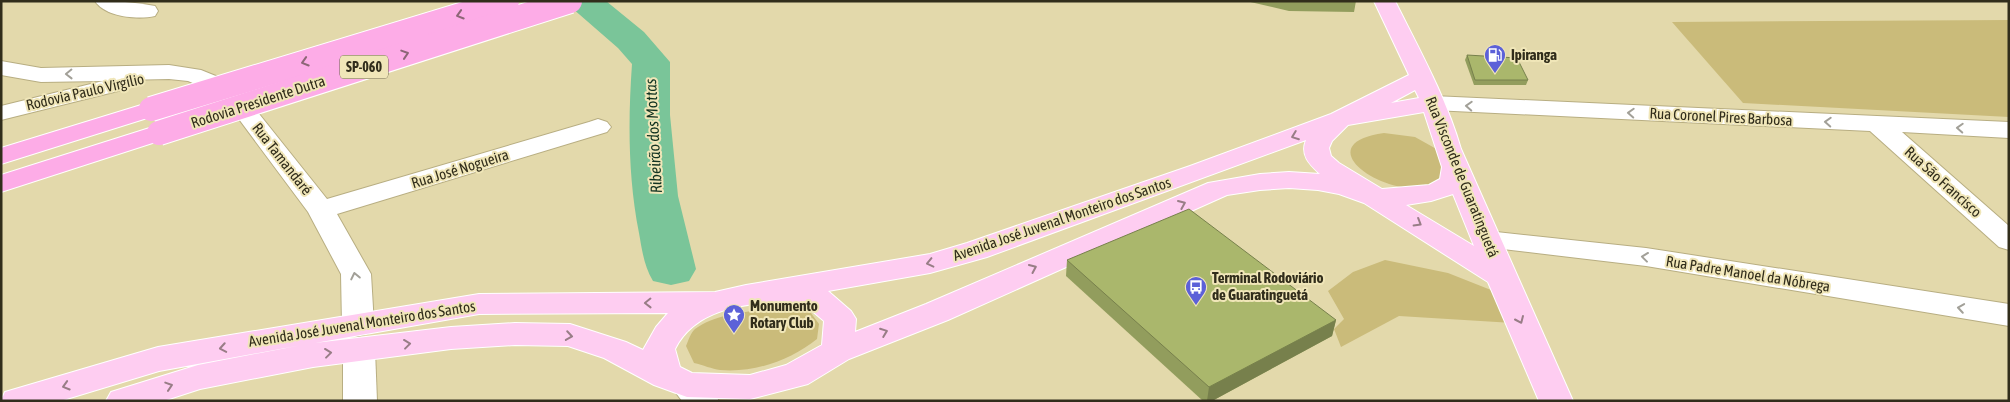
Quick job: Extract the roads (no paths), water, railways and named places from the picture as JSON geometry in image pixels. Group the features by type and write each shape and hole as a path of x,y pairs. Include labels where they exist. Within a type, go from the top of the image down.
{"highway":[{"name":"Rodovia Presidente Dutra","path":"1,156 507,1"},
{"name":"Rodovia Presidente Dutra","path":"1,180 159,133 570,1"},
{"path":"1,150 150,109"},
{"path":"1,184 159,133"}],"main road":[{"name":"Rua Visconde de Guaratinguetá","path":"1384,1 1433,103 1441,122 1451,158 1500,276 1556,401"},
{"name":"Rua Visconde de Guaratinguetá","path":"1340,119 1422,78"},
{"path":"1340,119 1397,120 1420,124 1438,136 1451,158 1453,183 1436,192 1377,198 1319,159 1316,148 1320,138 1340,119 1433,103"},
{"name":"Avenida José Juvenal Monteiro dos Santos","path":"123,401 198,377 313,355 358,337 479,304 714,302 930,263 977,250 1199,172 1340,119"},
{"name":"Avenida José Juvenal Monteiro dos Santos","path":"17,401 158,359 358,337 451,338 515,334 570,335 615,350 685,387 750,387 796,375 838,350 936,312 1218,189 1261,180 1320,182 1348,188 1377,198"},
{"name":"Rua Visconde de Guaratinguetá","path":"1377,198 1500,276"},
{"path":"776,290 809,294 823,302 840,319 838,350"},
{"path":"685,387 659,349 670,328 686,314 714,302"}],"street":[{"path":"105,1 122,9 147,11"},
{"name":"Rua Tamandaré","path":"1,68 41,75 169,72 193,75 230,90 247,115 321,210 356,274 360,401"},
{"name":"Rodovia Paulo Virgílio","path":"1,112 169,72"},
{"path":"1,112 18,100 41,75"},
{"name":"Rua Coronel Pires Barbosa","path":"1433,103 2009,130"},
{"name":"Rua São Francisco","path":"1877,124 2009,241"},
{"name":"Rua José Nogueira","path":"321,210 598,127"},
{"name":"Rua Padre Manoel da Nóbrega","path":"1486,240 1646,258 2009,315"}],"waterway":[{"name":"Ribeirão dos Mottas","path":"584,1 631,40 651,62 649,115 655,196 671,269"}],"place":[{"name":"Ipiranga","path":"1495,74"},
{"name":"Terminal Rodoviário de Guaratinguetá","path":"1196,306"},
{"name":"Monumento Rotary Club","path":"734,334"}]}
